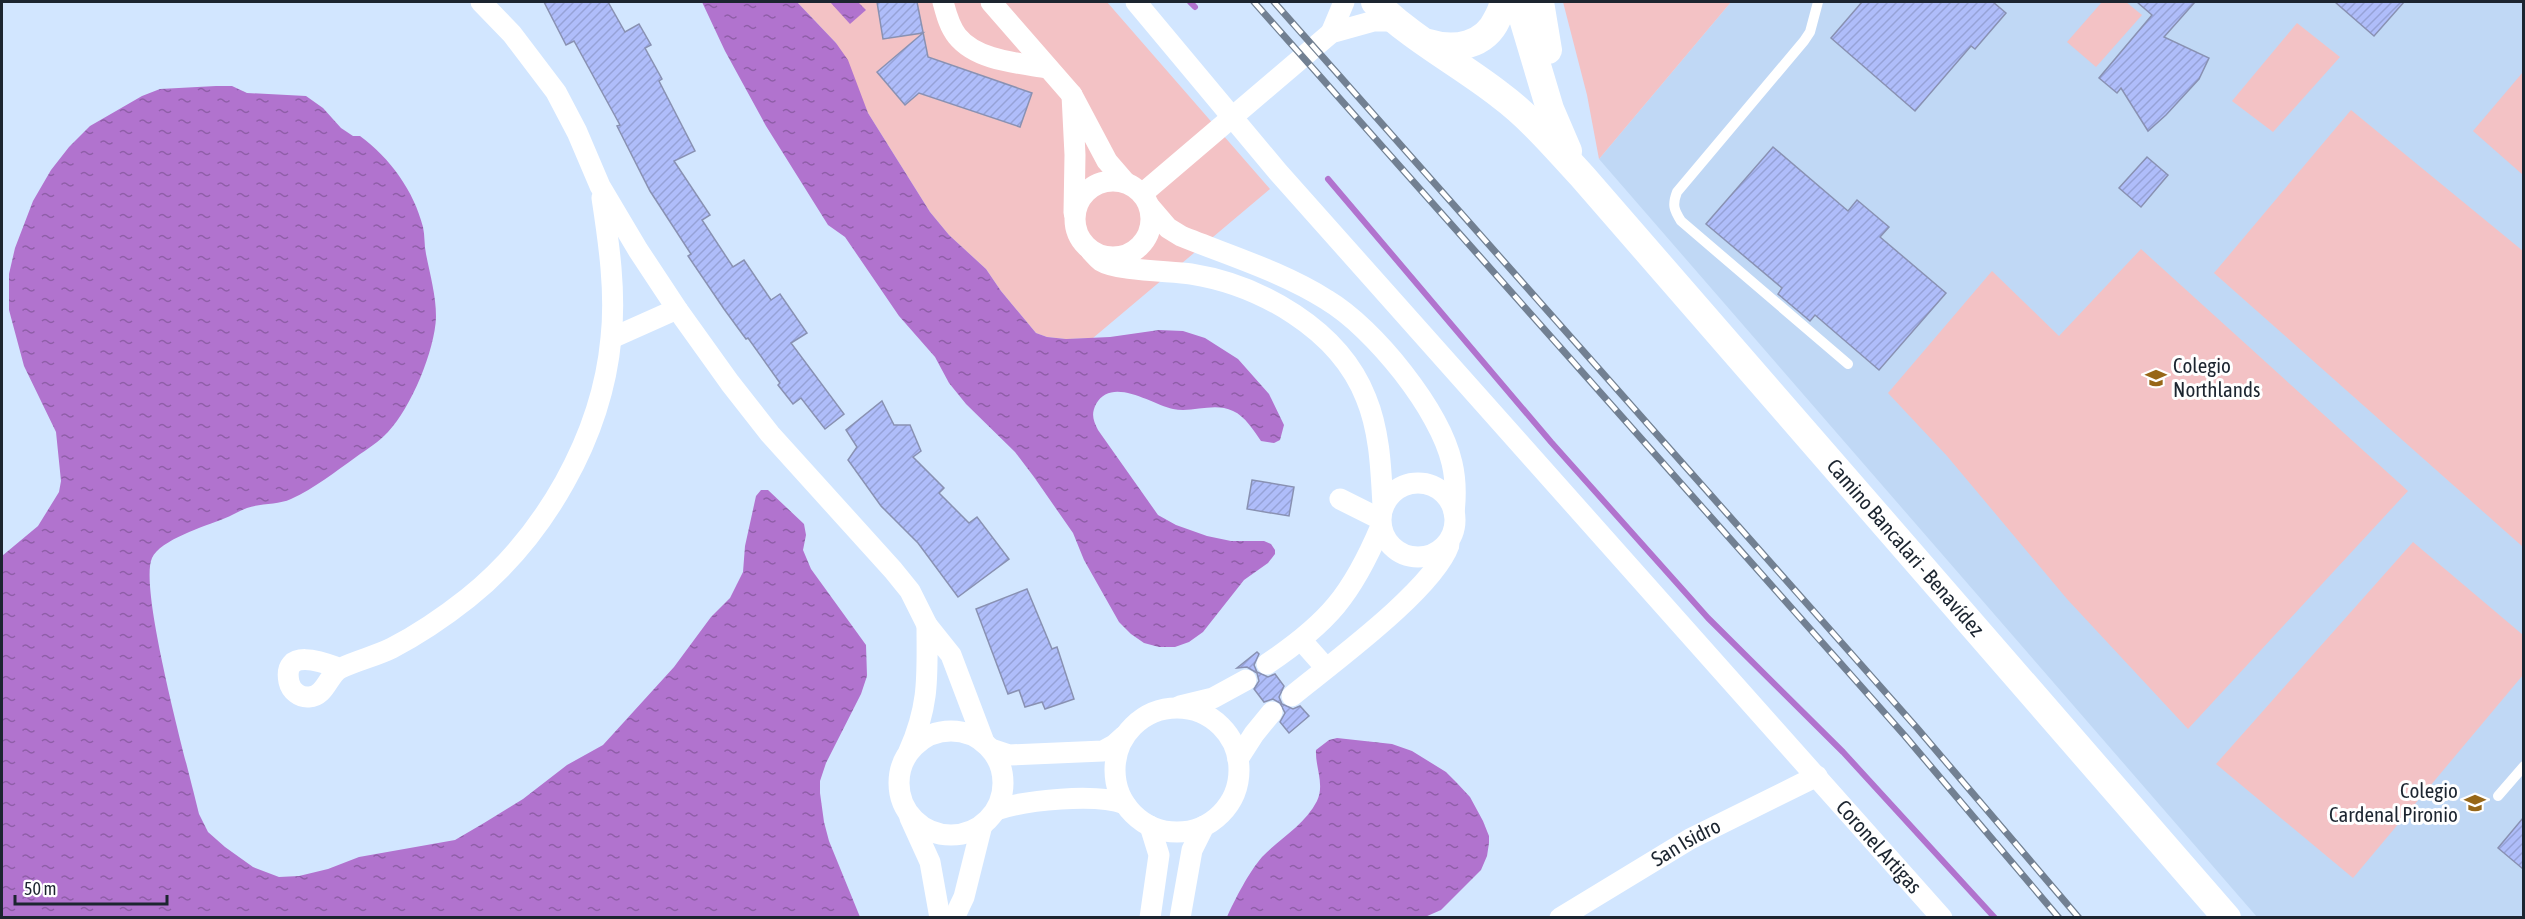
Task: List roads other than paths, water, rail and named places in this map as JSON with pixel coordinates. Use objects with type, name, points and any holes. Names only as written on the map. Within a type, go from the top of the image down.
[{"type":"main road","points":[[1424,41],[1443,47],[1462,46],[1481,38],[1495,24],[1503,2]]},
{"type":"main road","name":"Camino Bancalari - Benavídez","points":[[1518,2],[1558,132],[1582,176]]},
{"type":"main road","points":[[1540,2],[1548,46],[1546,91]]},
{"type":"main road","name":"Camino Bancalari - Benavídez","points":[[1384,11],[1502,96],[1582,176],[2227,918]]},
{"type":"street","points":[[943,2],[948,21],[958,37],[970,46],[988,56],[1048,68]]},
{"type":"street","points":[[991,2],[1072,95],[1107,161],[1168,228],[1181,236],[1296,283],[1328,300],[1376,341],[1421,398],[1444,438],[1452,462],[1456,488],[1454,523],[1447,550],[1439,564],[1414,592],[1292,696]]},
{"type":"street","name":"Coronel Artigas","points":[[1136,2],[1278,172],[1942,918]]},
{"type":"street","points":[[1331,33],[1344,2]]},
{"type":"street","points":[[482,3],[512,34],[556,92],[577,132],[600,186],[677,309],[770,434],[893,570],[909,591],[927,625],[951,655],[987,745],[1003,774],[1003,793],[989,818],[964,897],[954,918]]},
{"type":"street","points":[[1139,195],[1331,33],[1374,21],[1384,11]]},
{"type":"street","points":[[1072,95],[1075,156],[1074,219],[1077,234],[1091,251],[1101,261],[1114,265],[1193,274],[1234,284],[1281,306],[1307,323],[1334,348],[1366,396],[1378,447],[1381,517],[1386,539],[1395,549],[1414,557],[1434,553],[1445,545],[1454,523],[1449,500],[1440,490],[1421,483],[1408,484],[1395,490],[1381,517],[1359,575],[1344,597],[1327,618],[1302,640],[1267,664]]},
{"type":"street","points":[[1074,219],[1081,198],[1091,188],[1112,181],[1139,195],[1151,227],[1146,240],[1136,250],[1117,258],[1103,257],[1091,251]]},
{"type":"street","points":[[339,668],[392,647],[430,627],[470,596],[504,565],[533,531],[557,495],[585,436],[604,380],[612,338],[609,242],[600,186]]},
{"type":"street","points":[[612,338],[677,309]]},
{"type":"street","points":[[1340,499],[1381,517]]},
{"type":"street","points":[[927,625],[927,684],[924,711],[903,763],[899,783],[900,793],[930,862],[940,918]]},
{"type":"street","points":[[1302,640],[1326,668]]},
{"type":"street","points":[[908,754],[929,736],[948,731],[967,733],[1009,755],[1103,751],[1114,745],[1142,719],[1152,713],[1213,698],[1246,680]]},
{"type":"street","points":[[1125,735],[1114,770],[1119,794],[1132,813],[1150,826],[1171,832],[1194,830],[1204,826],[1222,812],[1235,793],[1239,770],[1238,759],[1231,739],[1216,722],[1197,711],[1176,707]]},
{"type":"street","points":[[1238,759],[1272,712]]},
{"type":"street","name":"San Isidro","points":[[1560,918],[1690,839],[1817,776]]},
{"type":"street","points":[[908,812],[921,825],[947,835],[965,833],[989,818],[1027,802],[1106,798],[1125,804]]},
{"type":"street","points":[[1150,826],[1159,855],[1158,876],[1150,918]]},
{"type":"street","points":[[1180,918],[1192,850],[1204,826]]},
{"type":"lane","points":[[1818,2],[1810,32],[1804,42],[1677,192],[1673,202],[1674,210],[1682,221],[1848,364]]},
{"type":"lane","points":[[2498,796],[2523,766]]},
{"type":"water","points":[[702,2],[797,2],[836,43],[848,60],[868,113],[930,212],[949,235],[986,269],[1036,333],[1066,339],[1110,337],[1159,330],[1183,331],[1205,338],[1238,359],[1269,394],[1284,425],[1280,440],[1274,443],[1261,441],[1241,416],[1226,408],[1173,409],[1132,394],[1112,392],[1103,396],[1096,404],[1093,414],[1098,430],[1158,515],[1176,525],[1207,536],[1231,541],[1264,541],[1271,544],[1275,550],[1275,554],[1268,563],[1244,580],[1203,632],[1189,642],[1175,647],[1159,647],[1144,643],[1119,622],[1084,560],[1073,533],[1034,477],[1015,452],[966,404],[949,383],[935,357],[899,316],[845,237],[828,225],[766,126],[725,51]]},
{"type":"water","points":[[830,2],[858,2],[866,10],[850,24]]},
{"type":"water","points":[[232,86],[247,93],[306,96],[323,108],[341,128],[353,136],[360,136],[381,154],[407,188],[419,214],[424,230],[425,251],[434,293],[436,317],[431,346],[413,394],[397,422],[381,439],[325,480],[300,495],[286,501],[247,508],[184,534],[164,545],[152,558],[150,576],[152,605],[166,682],[199,814],[208,832],[253,867],[279,877],[299,876],[328,869],[359,857],[455,840],[484,823],[523,799],[567,765],[603,745],[674,667],[711,617],[730,598],[743,572],[745,546],[756,496],[761,490],[768,490],[804,524],[806,535],[803,550],[811,569],[866,645],[867,676],[861,694],[826,763],[820,781],[824,822],[829,841],[860,917],[2,917],[2,556],[38,526],[59,492],[61,481],[56,432],[24,366],[9,310],[9,274],[15,248],[33,201],[51,170],[90,126],[142,96],[160,89]]},
{"type":"water","points":[[1337,738],[1392,744],[1412,751],[1446,772],[1470,797],[1489,836],[1487,856],[1481,870],[1441,910],[1425,917],[1227,917],[1257,863],[1312,810],[1320,788],[1316,750],[1329,740]]},
{"type":"waterway","points":[[1190,2],[1195,7]]},
{"type":"waterway","points":[[1328,179],[1551,442],[1708,618],[1843,752],[1995,918]]},
{"type":"railway","points":[[1254,2],[1905,736],[2059,918]]},
{"type":"railway","points":[[1274,2],[1917,728],[2079,918]]},
{"type":"place","name":"Colegio Northlands","points":[[2156,378]]},
{"type":"place","name":"Colegio Cardenal Pironio","points":[[2475,803]]}]
